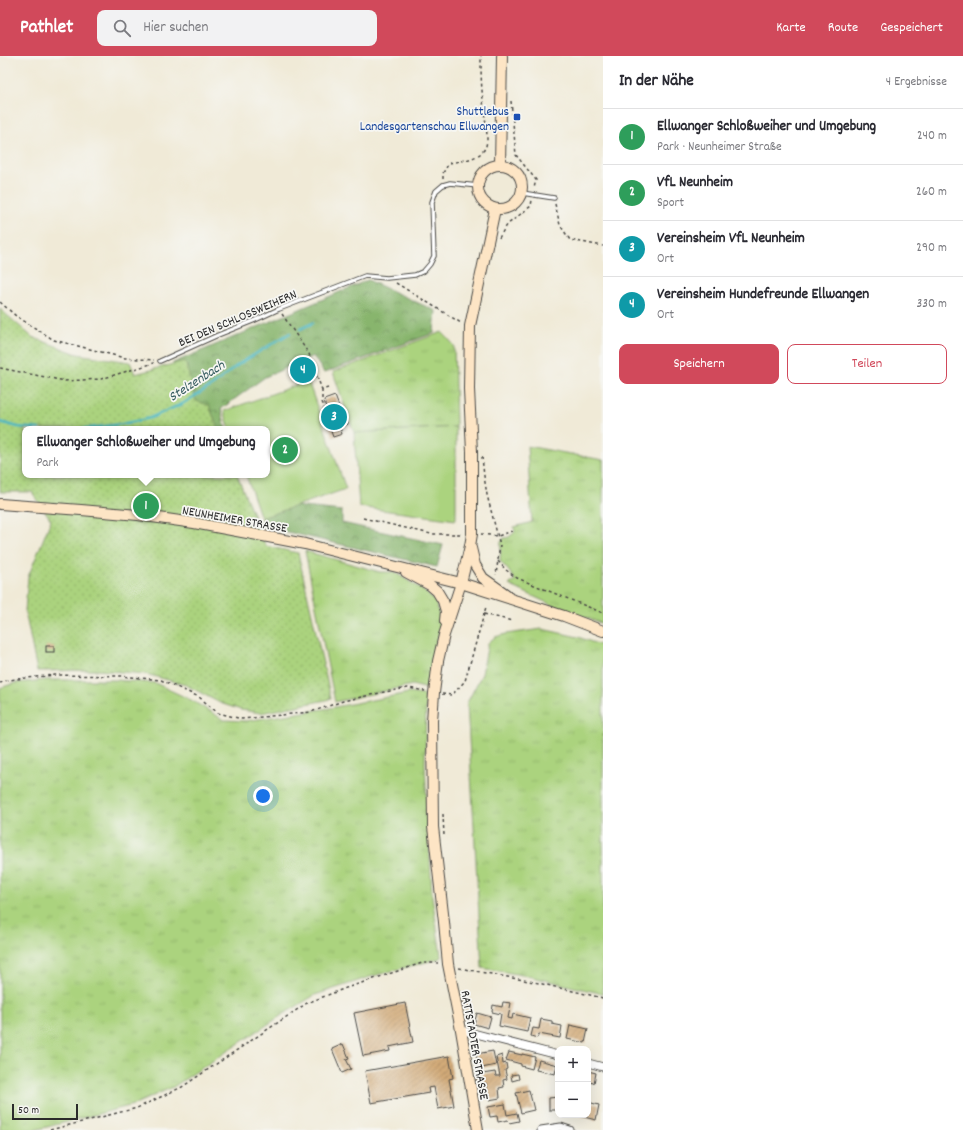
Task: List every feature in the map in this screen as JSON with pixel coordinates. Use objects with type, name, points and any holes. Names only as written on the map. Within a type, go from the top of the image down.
[{"type":"street","points":[[500,165],[502,56]]},
{"type":"street","points":[[500,165],[506,166],[516,172],[521,181],[522,187],[522,193],[516,203],[506,209],[495,209],[490,207],[482,201],[478,191],[479,181],[483,173],[491,167],[500,165]]},
{"type":"street","points":[[444,635],[461,583],[472,534],[472,452],[469,389],[470,326],[495,209]]},
{"type":"street","name":"NEUNHEIMER STRASSE","points":[[0,504],[116,513],[194,523],[305,544],[461,583],[564,616],[603,631]]},
{"type":"street","points":[[470,546],[475,565],[483,578],[514,600]]},
{"type":"street","points":[[397,566],[437,591],[443,601],[446,611],[444,635]]},
{"type":"street","name":"RATTSTADTER STRASSE","points":[[444,635],[438,662],[439,694],[432,722],[433,827],[448,964],[478,1130]]},
{"type":"street","points":[[461,1030],[555,1054]]},
{"type":"street","points":[[591,1064],[603,1066]]},
{"type":"street","points":[[541,1130],[561,1127],[570,1130]]},
{"type":"lane","points":[[443,185],[450,183],[478,186]]},
{"type":"lane","name":"BEI DEN SCHLOSSWEIHERN","points":[[160,361],[279,309],[365,276],[387,278],[415,275],[424,271],[434,256],[432,202],[436,191],[443,185]]},
{"type":"lane","points":[[522,193],[554,198]]},
{"type":"path","points":[[443,185],[443,172],[449,164],[479,155],[483,152],[486,146],[487,141],[481,56]]},
{"type":"path","points":[[511,98],[516,155],[536,180],[531,206],[515,218]]},
{"type":"path","points":[[554,198],[560,225],[570,240],[603,246]]},
{"type":"path","points":[[387,278],[462,324],[470,326]]},
{"type":"path","points":[[0,302],[16,316],[54,340],[125,358],[160,361]]},
{"type":"path","points":[[279,309],[309,354],[322,390],[322,402],[325,409]]},
{"type":"path","points":[[0,368],[65,382],[101,379],[160,361]]},
{"type":"path","points":[[302,375],[303,377],[316,372]]},
{"type":"path","points":[[322,390],[328,388]]},
{"type":"path","points":[[482,453],[487,495],[500,545],[495,576]]},
{"type":"path","points":[[362,518],[431,534],[487,534],[498,536],[512,531]]},
{"type":"path","points":[[498,561],[506,570],[517,578],[603,613]]},
{"type":"path","points":[[0,683],[8,680],[55,675],[121,676],[161,680],[199,696],[218,713],[242,719],[311,712],[343,701],[408,688],[452,695],[465,681],[486,607]]},
{"type":"path","points":[[484,614],[512,621]]},
{"type":"path","points":[[443,812],[444,835]]},
{"type":"path","points":[[50,1130],[137,1108],[182,1087],[307,1002],[422,963],[437,962],[448,964]]},
{"type":"path","points":[[459,968],[534,982],[603,998]]},
{"type":"green space","points":[[368,280],[436,311],[434,333],[324,373],[313,356],[265,377],[221,409],[225,426],[107,426],[174,409],[173,363]]},
{"type":"green space","points":[[0,309],[32,337],[77,354],[130,362],[135,374],[185,361],[196,401],[209,405],[217,426],[22,426],[22,478],[238,478],[266,546],[298,553],[331,699],[261,713],[241,710],[220,703],[186,685],[146,674],[97,670],[37,671],[25,611],[28,577],[51,520],[32,492],[0,492]]},
{"type":"green space","points":[[442,332],[454,345],[456,427],[354,433],[333,372]]},
{"type":"green space","points":[[308,381],[346,489],[261,518],[247,478],[270,478],[270,426],[229,426],[224,411]]},
{"type":"green space","points":[[456,427],[456,520],[359,507],[354,433]]},
{"type":"green space","points":[[527,446],[603,460],[603,624],[552,605],[509,585],[515,580],[500,561],[501,542],[504,538],[509,537],[515,532],[514,527],[532,522]]},
{"type":"green space","points":[[294,506],[342,511],[342,523],[443,545],[437,567],[262,526],[261,518]]},
{"type":"green space","points":[[305,551],[380,572],[394,572],[423,590],[436,602],[441,622],[428,689],[412,685],[335,702]]},
{"type":"green space","points":[[542,629],[578,637],[603,646],[603,994],[528,976],[482,968],[467,703],[482,674],[488,643],[495,637],[506,634]]},
{"type":"green space","points":[[45,680],[116,680],[155,683],[191,700],[224,720],[246,721],[330,708],[409,693],[424,695],[426,700],[425,766],[432,896],[441,958],[373,976],[315,995],[173,1087],[133,1105],[35,1130],[0,1130],[0,688],[15,683]]},
{"type":"building","points":[[309,362],[312,372],[297,377],[293,368]]},
{"type":"building","points":[[335,396],[343,417],[345,416],[348,424],[340,427],[342,434],[333,437],[323,409],[326,408],[324,400]]},
{"type":"building","points":[[46,646],[54,646],[54,652],[46,652]]},
{"type":"building","points":[[463,999],[471,1001],[468,1009],[461,1007]]},
{"type":"building","points":[[503,1002],[511,1003],[508,1018],[512,1019],[513,1014],[530,1018],[527,1032],[499,1026],[501,1014],[492,1012],[493,1005],[502,1007]]},
{"type":"building","points":[[405,1003],[413,1042],[389,1047],[390,1051],[363,1056],[354,1013]]},
{"type":"building","points":[[477,1013],[491,1017],[488,1028],[474,1024]]},
{"type":"building","points":[[541,1019],[552,1021],[552,1024],[562,1026],[560,1038],[539,1034],[537,1038],[531,1036],[533,1028],[539,1029]]},
{"type":"building","points":[[570,1025],[588,1029],[585,1043],[567,1039]]},
{"type":"building","points":[[343,1044],[349,1058],[346,1059],[351,1069],[342,1073],[332,1049]]},
{"type":"building","points":[[493,1051],[496,1065],[482,1068],[480,1059],[477,1059],[476,1054]]},
{"type":"building","points":[[509,1052],[535,1057],[532,1069],[506,1060]]},
{"type":"building","points":[[502,1055],[503,1064],[506,1063],[507,1069],[505,1070],[507,1079],[503,1080],[504,1087],[499,1088],[500,1098],[489,1100],[486,1083],[477,1084],[476,1075],[495,1072],[496,1076],[500,1076],[496,1057]]},
{"type":"building","points":[[449,1056],[453,1078],[449,1079],[454,1106],[438,1109],[434,1087],[428,1088],[429,1093],[371,1103],[365,1071]]},
{"type":"building","points":[[539,1060],[555,1064],[555,1074],[536,1070]]},
{"type":"building","points":[[591,1072],[596,1073],[594,1083],[591,1082]]},
{"type":"building","points":[[518,1074],[519,1079],[512,1081],[511,1075]]},
{"type":"building","points":[[529,1090],[534,1110],[521,1113],[516,1093]]},
{"type":"building","points":[[555,1097],[555,1110],[549,1110],[549,1098]]},
{"type":"building","points":[[591,1103],[599,1105],[596,1120],[588,1118],[591,1118]]},
{"type":"building","points":[[505,1104],[507,1115],[517,1113],[519,1121],[509,1123],[508,1120],[498,1122],[497,1116],[490,1117],[488,1107]]},
{"type":"waterway","name":"Stelzenbach","points":[[300,329],[313,323]]},
{"type":"waterway","name":"Stelzenbach","points":[[106,426],[150,418],[182,404],[213,385],[239,364],[290,333]]},
{"type":"waterway","name":"Stelzenbach","points":[[0,422],[22,427]]},
{"type":"place","name":"Shuttlebus Landesgartenschau Ellwangen","points":[[517,117]]},
{"type":"place","name":"Vereinsheim Hundefreunde Ellwangen","points":[[303,370]]},
{"type":"place","name":"Vereinsheim VfL Neunheim","points":[[334,417]]},
{"type":"place","name":"VfL Neunheim","points":[[285,450]]},
{"type":"place","name":"Ellwanger Schloßweiher und Umgebung","points":[[146,506]]}]
